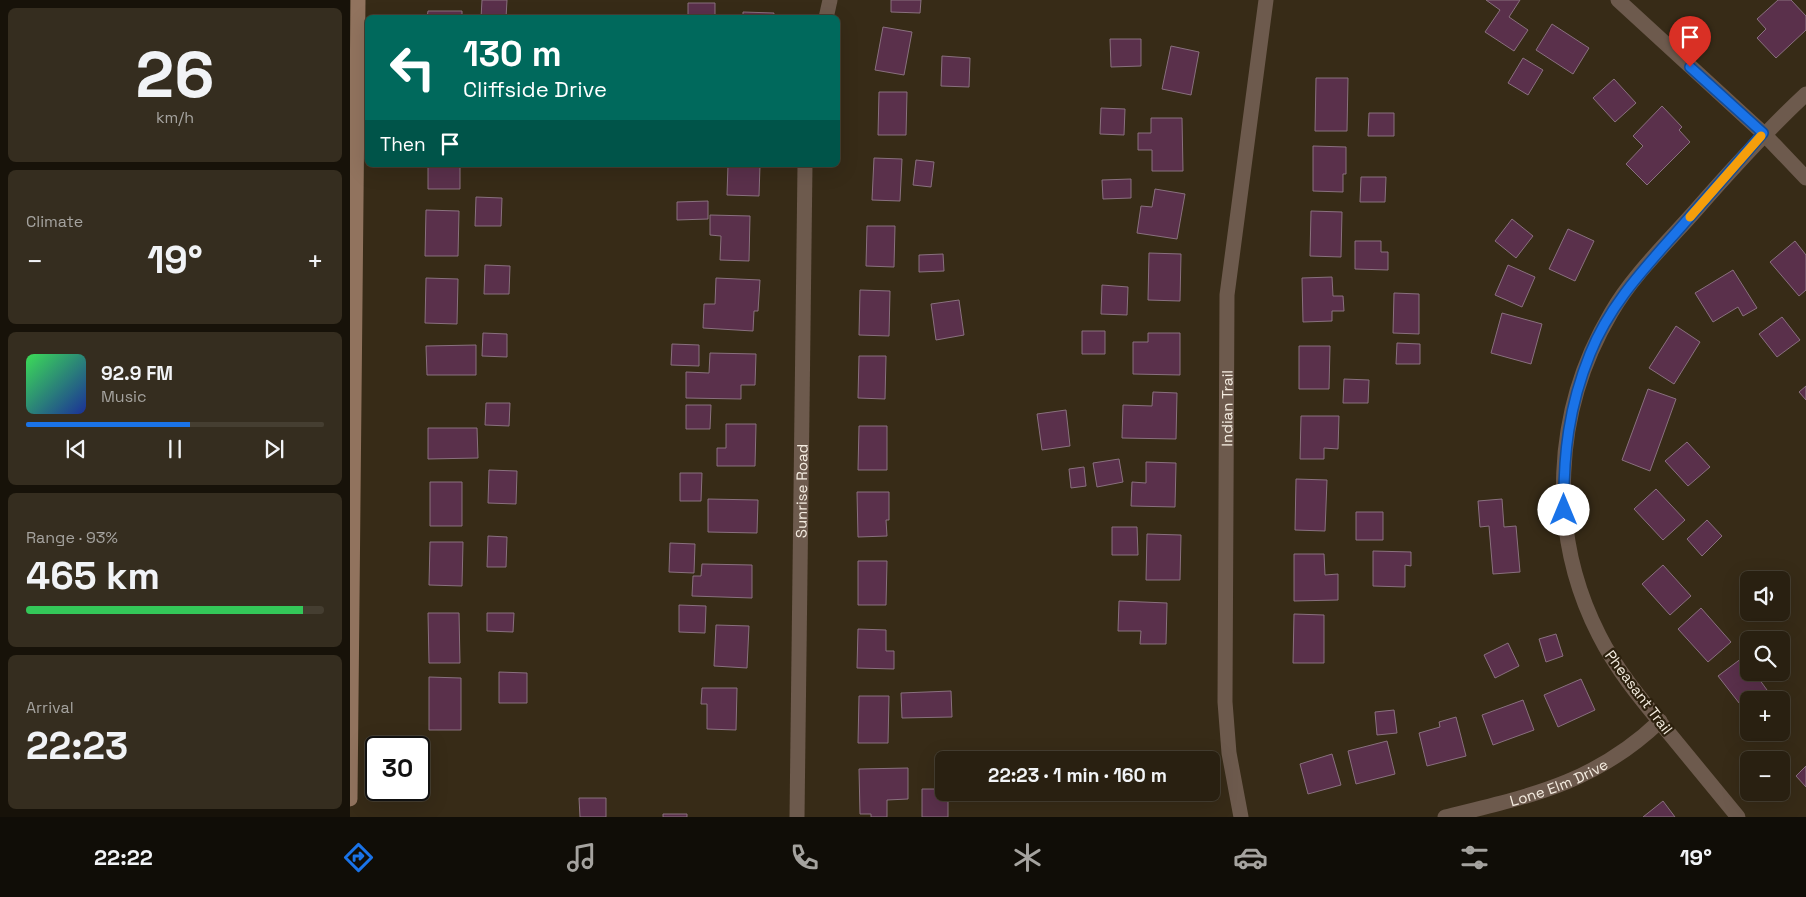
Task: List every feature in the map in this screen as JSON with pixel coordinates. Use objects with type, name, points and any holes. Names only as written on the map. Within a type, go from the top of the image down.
[{"type":"street","points":[[350,799],[353,282],[358,0]]},
{"type":"street","points":[[827,15],[830,0]]},
{"type":"street","name":"Indian Trail","points":[[1242,817],[1228,753],[1225,702],[1227,295],[1266,0]]},
{"type":"street","points":[[1618,0],[1763,133],[1806,178]]},
{"type":"street","name":"Pheasant Trail","points":[[1738,817],[1629,684],[1608,651],[1580,593],[1569,548],[1564,510],[1563,465],[1568,426],[1577,388],[1590,352],[1612,312],[1634,280],[1763,133],[1806,94]]},
{"type":"street","name":"Sunrise Road","points":[[797,817],[805,167]]},
{"type":"street","name":"Lone Elm Drive","points":[[1444,817],[1564,785],[1615,758],[1660,721]]},
{"type":"building","points":[[482,0],[507,0],[506,15],[481,15]]},
{"type":"building","points":[[891,0],[921,0],[920,13],[891,12]]},
{"type":"building","points":[[1486,0],[1520,0],[1509,17],[1528,30],[1514,51],[1485,32],[1500,10]]},
{"type":"building","points":[[1778,0],[1791,0],[1806,16],[1806,30],[1776,58],[1757,38],[1766,29],[1757,19]]},
{"type":"building","points":[[688,3],[715,3],[715,15],[688,15]]},
{"type":"building","points":[[428,11],[462,11],[462,15],[427,15]]},
{"type":"building","points":[[743,12],[774,13],[774,15],[743,15]]},
{"type":"building","points":[[1552,24],[1589,48],[1573,74],[1536,50]]},
{"type":"building","points":[[883,27],[912,32],[904,75],[875,70]]},
{"type":"building","points":[[1110,39],[1141,39],[1141,66],[1111,67]]},
{"type":"building","points":[[1171,46],[1199,52],[1191,95],[1162,89]]},
{"type":"building","points":[[942,56],[970,58],[969,87],[941,86]]},
{"type":"building","points":[[1523,58],[1543,70],[1528,95],[1508,83]]},
{"type":"building","points":[[1316,78],[1348,78],[1347,131],[1315,131]]},
{"type":"building","points":[[1614,79],[1636,103],[1615,122],[1593,98]]},
{"type":"building","points":[[879,92],[907,92],[906,135],[878,135]]},
{"type":"building","points":[[1662,106],[1682,127],[1679,130],[1690,142],[1647,185],[1626,164],[1643,146],[1633,136]]},
{"type":"building","points":[[1101,108],[1125,109],[1124,135],[1100,134]]},
{"type":"building","points":[[1369,113],[1394,113],[1394,136],[1368,136]]},
{"type":"building","points":[[1151,118],[1182,118],[1183,171],[1152,171],[1152,150],[1138,150],[1138,133],[1151,133]]},
{"type":"building","points":[[1313,146],[1346,147],[1346,174],[1343,174],[1343,192],[1313,191]]},
{"type":"building","points":[[874,158],[902,159],[900,201],[872,200]]},
{"type":"building","points":[[916,160],[934,162],[931,187],[913,185]]},
{"type":"building","points":[[428,167],[460,167],[460,189],[428,189]]},
{"type":"building","points":[[728,167],[760,167],[759,196],[727,195]]},
{"type":"building","points":[[1361,177],[1386,177],[1385,202],[1360,202]]},
{"type":"building","points":[[1131,179],[1131,198],[1103,199],[1102,180]]},
{"type":"building","points":[[1155,189],[1185,194],[1177,239],[1137,233],[1141,206],[1152,207]]},
{"type":"building","points":[[476,197],[502,198],[501,226],[475,226]]},
{"type":"building","points":[[708,201],[708,219],[677,220],[677,202]]},
{"type":"building","points":[[426,210],[459,211],[458,256],[425,256]]},
{"type":"building","points":[[1311,211],[1342,212],[1341,257],[1310,256]]},
{"type":"building","points":[[710,215],[750,216],[749,261],[720,260],[721,236],[710,235]]},
{"type":"building","points":[[1512,219],[1533,236],[1516,258],[1495,241]]},
{"type":"building","points":[[867,226],[895,226],[894,267],[866,266]]},
{"type":"building","points":[[1568,229],[1594,241],[1575,281],[1549,269]]},
{"type":"building","points":[[1355,241],[1381,241],[1381,252],[1388,252],[1388,270],[1355,269]]},
{"type":"building","points":[[1795,241],[1806,255],[1806,290],[1799,296],[1770,262]]},
{"type":"building","points":[[1149,253],[1181,254],[1180,301],[1148,300]]},
{"type":"building","points":[[943,254],[944,271],[919,272],[919,255]]},
{"type":"building","points":[[485,265],[510,266],[509,294],[484,294]]},
{"type":"building","points":[[1508,265],[1535,277],[1522,307],[1495,295]]},
{"type":"building","points":[[1733,270],[1757,308],[1743,316],[1738,307],[1713,322],[1695,293]]},
{"type":"building","points":[[1332,277],[1333,296],[1343,296],[1344,311],[1332,311],[1332,321],[1303,322],[1302,278]]},
{"type":"building","points":[[426,278],[458,279],[457,324],[425,323]]},
{"type":"building","points":[[716,278],[760,280],[758,311],[754,311],[753,331],[703,328],[704,304],[715,304]]},
{"type":"building","points":[[1102,285],[1128,287],[1127,315],[1101,314]]},
{"type":"building","points":[[860,290],[890,291],[889,336],[859,335]]},
{"type":"building","points":[[1394,293],[1419,294],[1419,334],[1393,333]]},
{"type":"building","points":[[959,300],[964,335],[936,340],[931,304]]},
{"type":"building","points":[[1502,313],[1542,324],[1531,364],[1491,353]]},
{"type":"building","points":[[1782,317],[1800,340],[1777,357],[1759,334]]},
{"type":"building","points":[[1676,326],[1700,342],[1674,384],[1649,368]]},
{"type":"building","points":[[1082,331],[1105,331],[1105,354],[1082,354]]},
{"type":"building","points":[[483,333],[507,334],[507,357],[482,356]]},
{"type":"building","points":[[1148,333],[1180,333],[1180,375],[1133,374],[1133,342],[1148,342]]},
{"type":"building","points":[[1397,343],[1420,344],[1420,364],[1396,364]]},
{"type":"building","points":[[672,344],[699,345],[699,366],[671,365]]},
{"type":"building","points":[[476,345],[476,375],[427,375],[426,346]]},
{"type":"building","points":[[1299,346],[1330,346],[1329,389],[1299,389]]},
{"type":"building","points":[[710,353],[756,354],[755,385],[741,385],[741,399],[686,398],[686,372],[709,373]]},
{"type":"building","points":[[859,356],[886,356],[885,399],[858,398]]},
{"type":"building","points":[[1344,379],[1369,380],[1368,403],[1343,403]]},
{"type":"building","points":[[1806,386],[1806,400],[1799,392]]},
{"type":"building","points":[[1648,389],[1676,399],[1650,471],[1622,460]]},
{"type":"building","points":[[1153,392],[1177,393],[1176,439],[1122,438],[1123,405],[1152,406]]},
{"type":"building","points":[[486,403],[510,403],[509,426],[485,425]]},
{"type":"building","points":[[686,405],[711,405],[710,429],[686,429]]},
{"type":"building","points":[[1066,410],[1070,446],[1042,450],[1037,414]]},
{"type":"building","points":[[1301,416],[1339,416],[1338,449],[1324,448],[1324,459],[1300,459]]},
{"type":"building","points":[[726,424],[756,424],[755,466],[717,466],[717,448],[726,448]]},
{"type":"building","points":[[859,426],[887,426],[887,470],[858,470]]},
{"type":"building","points":[[428,428],[477,428],[478,458],[428,459]]},
{"type":"building","points":[[1687,442],[1710,467],[1688,486],[1665,461]]},
{"type":"building","points":[[1119,459],[1123,482],[1097,487],[1093,463]]},
{"type":"building","points":[[1146,462],[1176,463],[1175,507],[1131,506],[1132,482],[1146,483]]},
{"type":"building","points":[[1084,467],[1086,486],[1071,488],[1069,469]]},
{"type":"building","points":[[489,470],[517,471],[516,504],[488,503]]},
{"type":"building","points":[[680,473],[702,473],[701,501],[680,501]]},
{"type":"building","points":[[1296,479],[1327,480],[1325,531],[1295,530]]},
{"type":"building","points":[[430,482],[462,482],[462,526],[430,526]]},
{"type":"building","points":[[1656,489],[1685,520],[1663,540],[1634,509]]},
{"type":"building","points":[[857,492],[889,492],[889,520],[886,520],[887,536],[858,537]]},
{"type":"building","points":[[708,499],[758,500],[757,533],[708,532]]},
{"type":"building","points":[[1502,499],[1504,527],[1516,526],[1520,572],[1493,574],[1489,526],[1480,527],[1478,501]]},
{"type":"building","points":[[1356,512],[1383,512],[1383,540],[1356,540]]},
{"type":"building","points":[[1707,520],[1722,536],[1702,556],[1687,539]]},
{"type":"building","points":[[1112,527],[1137,527],[1138,555],[1112,555]]},
{"type":"building","points":[[1147,534],[1181,535],[1180,580],[1146,580]]},
{"type":"building","points":[[488,536],[507,537],[506,567],[487,567]]},
{"type":"building","points":[[430,542],[463,542],[462,586],[429,585]]},
{"type":"building","points":[[670,543],[695,544],[694,573],[669,572]]},
{"type":"building","points":[[1373,551],[1411,552],[1411,566],[1405,565],[1405,587],[1373,586]]},
{"type":"building","points":[[1294,554],[1324,554],[1325,575],[1338,574],[1338,600],[1294,601]]},
{"type":"building","points":[[858,561],[887,561],[886,605],[858,605]]},
{"type":"building","points":[[702,564],[752,565],[752,598],[692,596],[693,576],[701,576]]},
{"type":"building","points":[[1663,565],[1691,596],[1670,615],[1642,584]]},
{"type":"building","points":[[1119,601],[1167,603],[1166,644],[1140,644],[1141,631],[1118,631]]},
{"type":"building","points":[[679,605],[706,606],[705,633],[679,632]]},
{"type":"building","points":[[1701,608],[1731,642],[1708,662],[1678,629]]},
{"type":"building","points":[[428,613],[459,613],[460,663],[429,663]]},
{"type":"building","points":[[487,613],[514,613],[513,632],[487,631]]},
{"type":"building","points":[[1294,614],[1324,615],[1324,663],[1293,663]]},
{"type":"building","points":[[716,625],[749,626],[747,668],[714,666]]},
{"type":"building","points":[[858,629],[886,630],[886,651],[894,651],[894,669],[857,668]]},
{"type":"building","points":[[1556,634],[1563,656],[1546,662],[1539,639]]},
{"type":"building","points":[[1508,643],[1519,666],[1495,678],[1484,655]]},
{"type":"building","points":[[1740,660],[1740,681],[1760,681],[1767,690],[1740,691],[1740,704],[1718,676]]},
{"type":"building","points":[[499,672],[527,673],[527,703],[499,703]]},
{"type":"building","points":[[429,677],[461,678],[461,730],[429,730]]},
{"type":"building","points":[[1581,679],[1595,710],[1558,727],[1544,695]]},
{"type":"building","points":[[702,688],[737,688],[736,730],[707,729],[707,704],[701,704]]},
{"type":"building","points":[[951,691],[952,717],[902,718],[901,693]]},
{"type":"building","points":[[859,696],[889,696],[888,743],[858,743]]},
{"type":"building","points":[[1523,700],[1534,730],[1493,745],[1482,715]]},
{"type":"building","points":[[1394,710],[1397,733],[1377,735],[1375,712]]},
{"type":"building","points":[[1456,717],[1466,756],[1427,766],[1419,733],[1440,727],[1439,722]]},
{"type":"building","points":[[1387,741],[1395,774],[1356,784],[1348,751]]},
{"type":"building","points":[[1332,754],[1341,785],[1308,794],[1300,764]]},
{"type":"building","points":[[1806,766],[1806,787],[1796,776]]},
{"type":"building","points":[[908,768],[908,799],[887,800],[887,817],[871,817],[871,814],[860,814],[859,769]]},
{"type":"building","points":[[922,789],[935,789],[935,801],[948,801],[948,817],[922,817]]},
{"type":"building","points":[[579,798],[606,798],[606,817],[580,817]]},
{"type":"building","points":[[1663,801],[1675,817],[1643,817]]},
{"type":"building","points":[[663,814],[687,814],[687,817],[663,817]]},
{"type":"slow traffic","points":[[1690,217],[1761,136]]},
{"type":"route","points":[[1564,510],[1563,465],[1568,426],[1577,388],[1590,352],[1612,312],[1634,280],[1763,133],[1690,67]]}]
